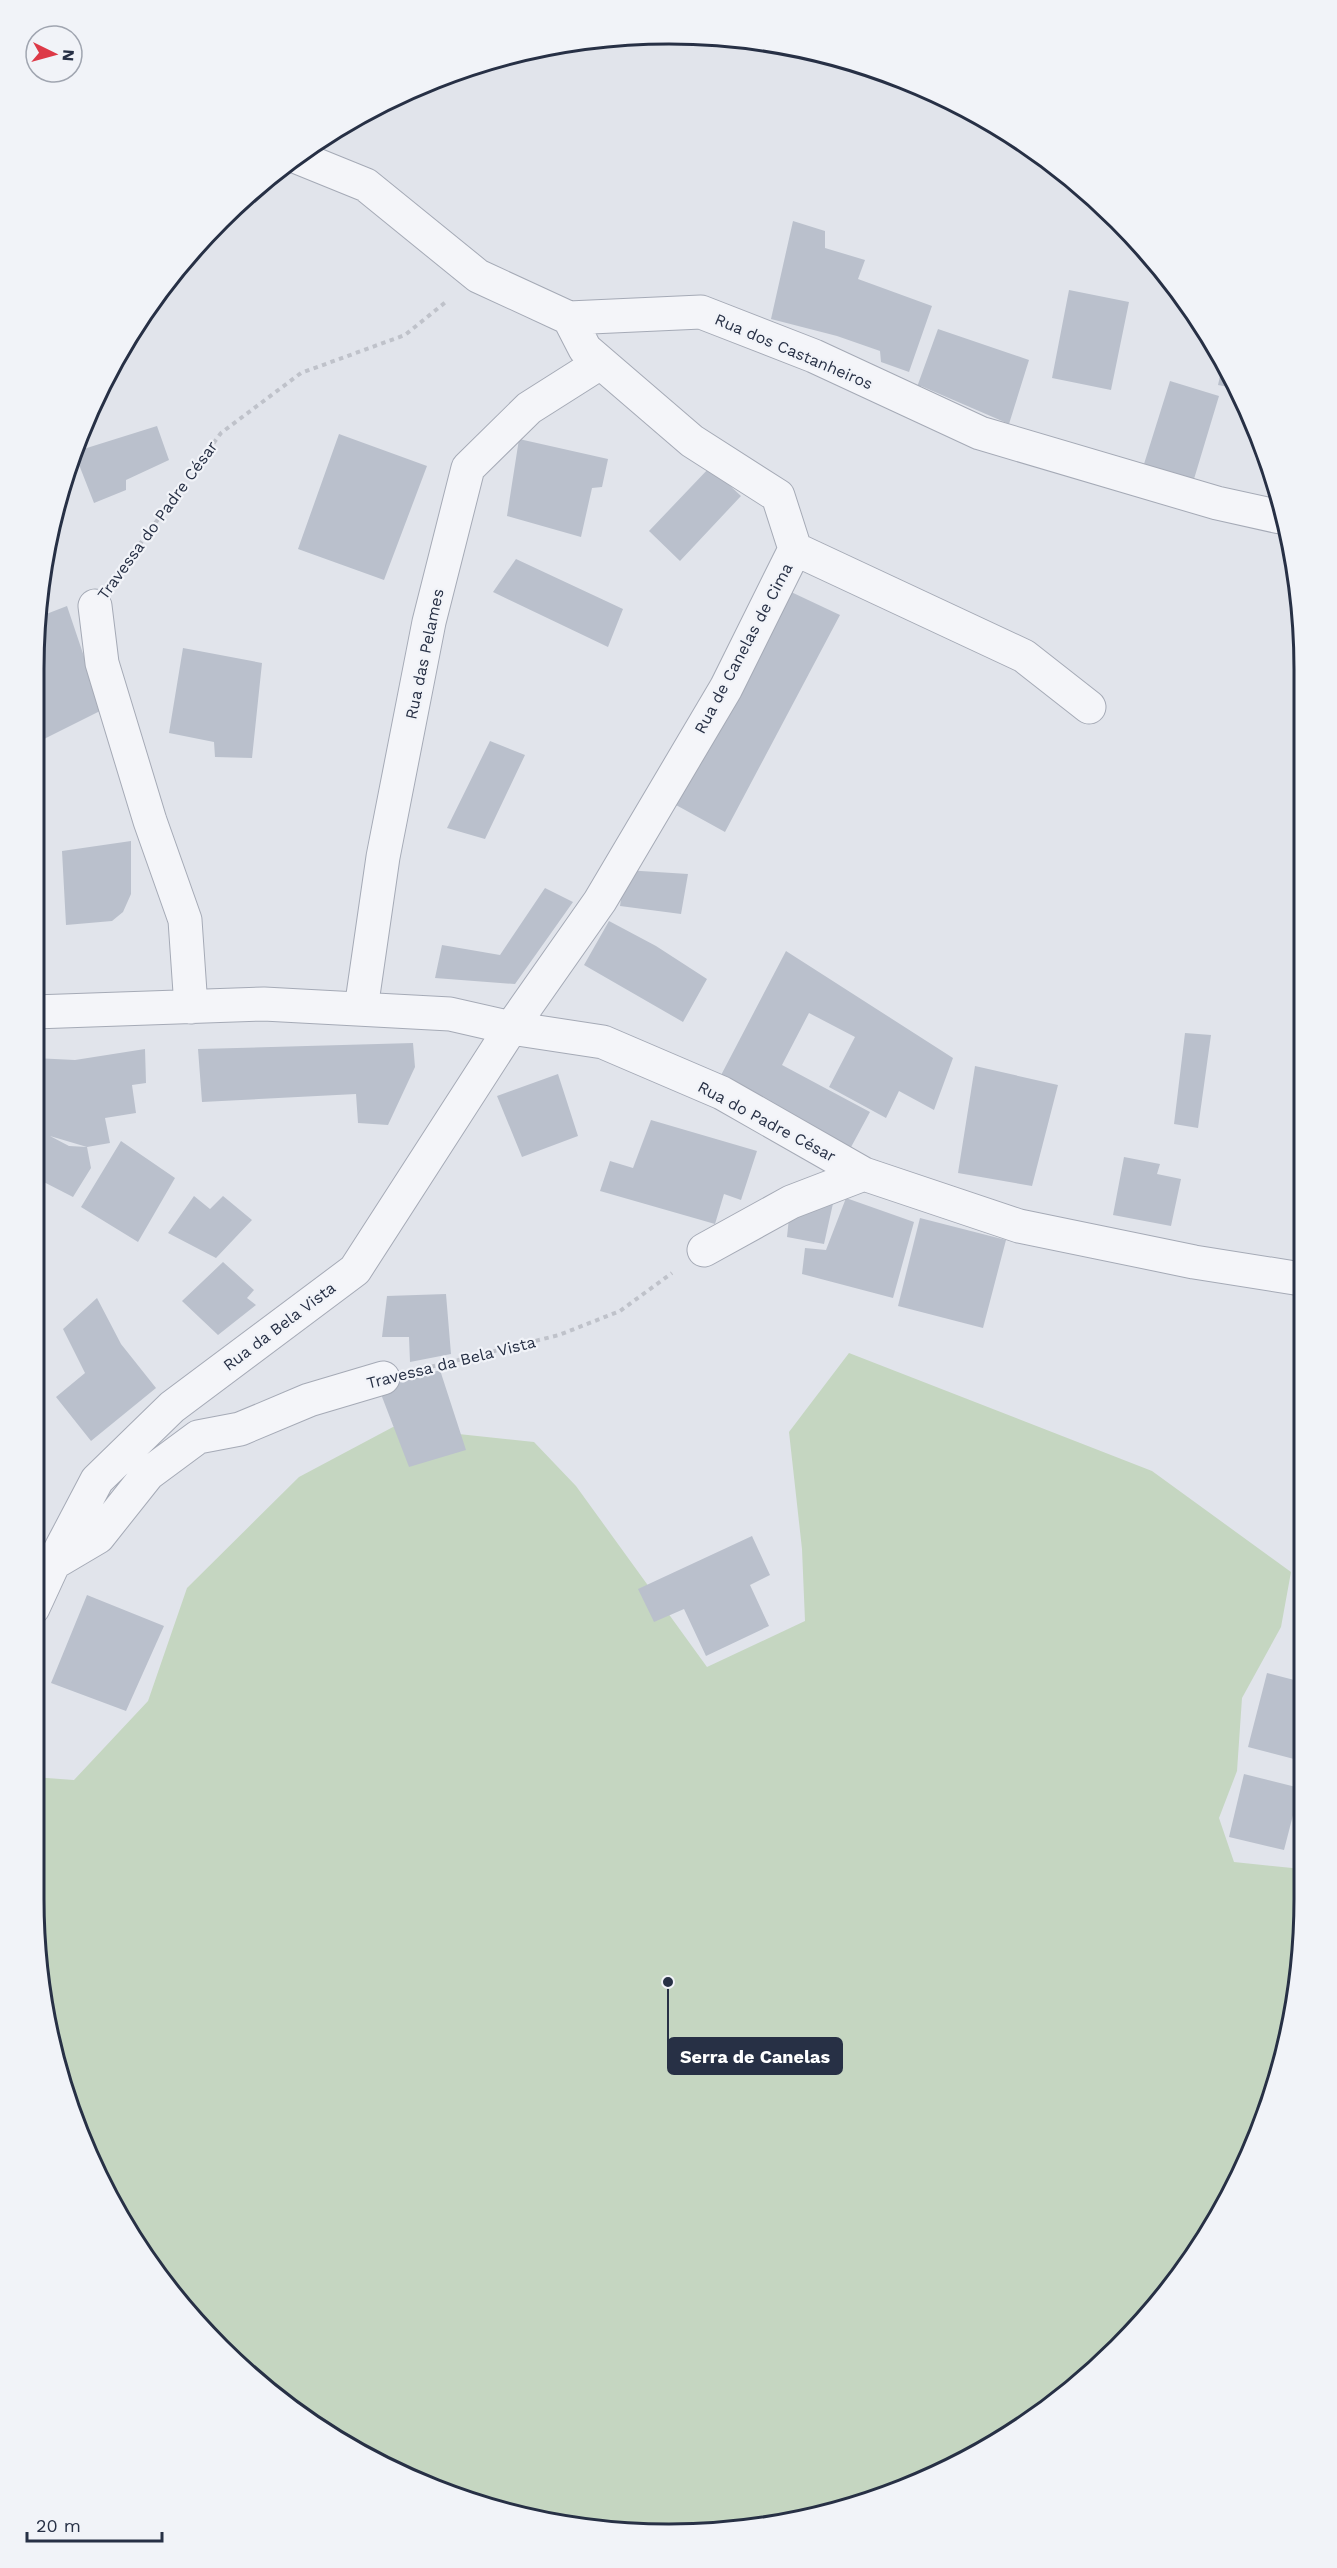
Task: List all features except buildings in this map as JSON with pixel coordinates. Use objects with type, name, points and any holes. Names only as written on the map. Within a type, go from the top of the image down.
[{"type":"street","name":"Rua dos Castanheiros","points":[[305,160],[366,185],[478,276],[569,318],[701,312],[814,356],[980,433],[1161,487],[1274,515]]},
{"type":"street","name":"Rua de Canelas de Cima","points":[[511,1028],[600,901],[726,688],[795,549],[778,496],[692,441],[600,363],[585,349],[569,318]]},
{"type":"street","name":"Rua das Pelames","points":[[361,1009],[383,857],[429,622],[468,468],[529,408],[600,363]]},
{"type":"street","points":[[795,549],[1024,656],[1089,707]]},
{"type":"street","name":"Travessa do Padre César","points":[[95,606],[102,663],[150,821],[185,920],[191,1006]]},
{"type":"street","name":"Rua do Padre César","points":[[44,1012],[264,1004],[361,1009],[450,1014],[511,1028],[603,1042],[722,1093],[864,1174],[1019,1226],[1194,1262],[1294,1278]]},
{"type":"street","name":"Rua da Bela Vista","points":[[44,1584],[96,1480],[180,1401],[356,1270],[511,1028]]},
{"type":"street","points":[[704,1250],[791,1202],[864,1174]]},
{"type":"street","name":"Travessa da Bela Vista","points":[[54,1563],[98,1537],[148,1474],[198,1437],[240,1429],[309,1400],[383,1378]]},
{"type":"path","name":"Travessa do Padre César","points":[[95,606],[221,433],[301,373],[405,335],[478,276]]},
{"type":"path","name":"Travessa da Bela Vista","points":[[383,1378],[559,1335],[600,1319],[620,1311],[704,1250]]},
{"type":"green space","points":[[849,1353],[1152,1471],[1291,1572],[1281,1627],[1242,1698],[1237,1771],[1219,1818],[1234,1862],[1294,1868],[1292,1940],[1288,1981],[1272,2061],[1246,2139],[1229,2176],[1210,2212],[1164,2280],[1138,2312],[1081,2369],[1016,2419],[981,2441],[908,2477],[869,2491],[830,2503],[750,2519],[709,2523],[628,2523],[587,2519],[507,2503],[429,2477],[356,2441],[321,2419],[256,2369],[227,2341],[199,2312],[149,2247],[127,2212],[91,2139],[65,2061],[56,2021],[45,1940],[44,1778],[74,1780],[148,1701],[187,1588],[299,1477],[393,1427],[534,1442],[576,1486],[707,1667],[805,1621],[802,1549],[789,1432]]},
{"type":"place","name":"Serra de Canelas","points":[[668,1982]]}]
